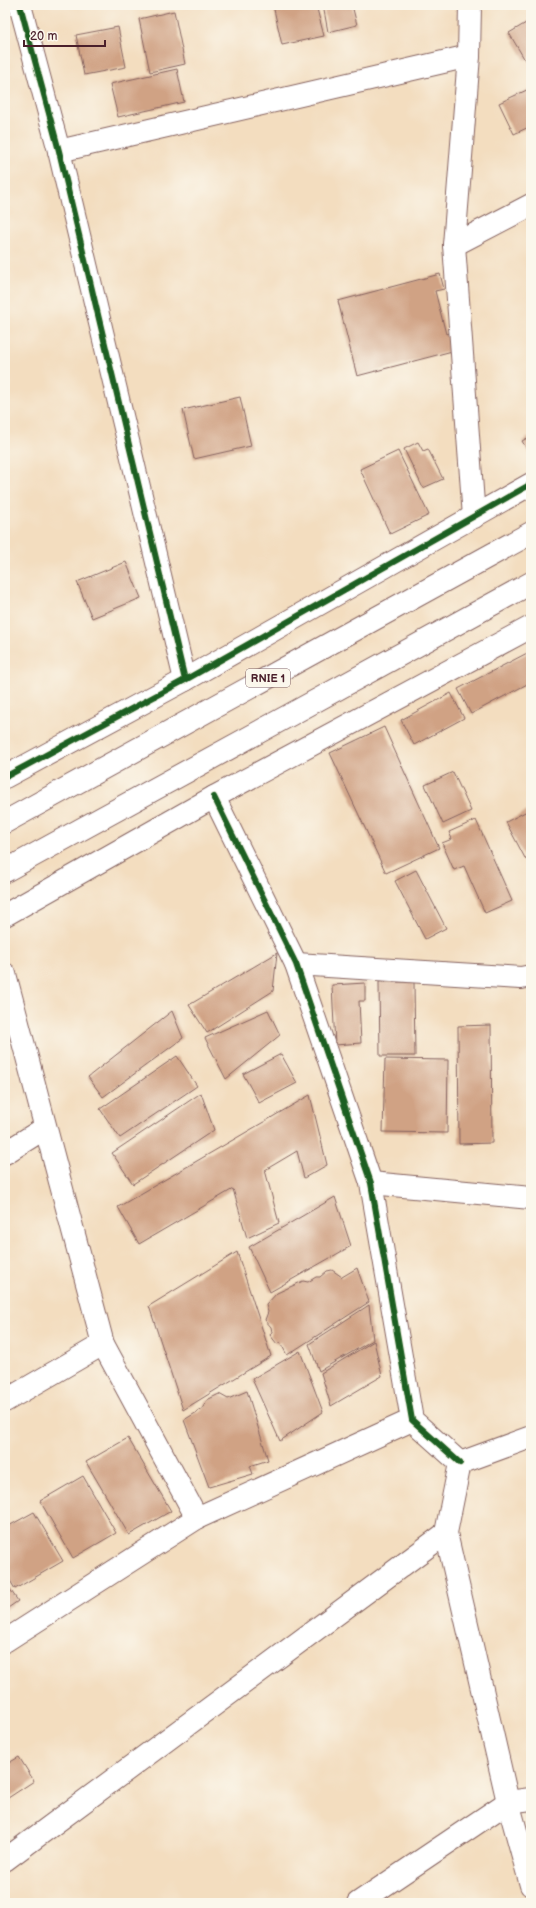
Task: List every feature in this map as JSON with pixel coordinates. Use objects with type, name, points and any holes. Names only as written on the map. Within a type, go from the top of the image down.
[{"type":"main road","points":[[20,5],[59,151],[185,680]]},
{"type":"main road","points":[[470,5],[469,56],[454,245],[474,517]]},
{"type":"main road","points":[[59,151],[469,56]]},
{"type":"main road","points":[[454,245],[531,205]]},
{"type":"main road","points":[[5,777],[185,680],[531,484]]},
{"type":"main road","name":"RNIE 1","points":[[5,822],[531,533]]},
{"type":"main road","points":[[5,871],[531,583]]},
{"type":"main road","points":[[5,915],[214,797],[531,627]]},
{"type":"main road","points":[[214,797],[296,964],[371,1183],[412,1420],[460,1463]]},
{"type":"main road","points":[[296,964],[522,978],[531,976]]},
{"type":"main road","points":[[5,974],[103,1344],[197,1518]]},
{"type":"main road","points":[[5,1153],[46,1128]]},
{"type":"main road","points":[[371,1183],[531,1198]]},
{"type":"main road","points":[[5,1401],[103,1344]]},
{"type":"main road","points":[[5,1641],[197,1518],[412,1420]]},
{"type":"main road","points":[[460,1463],[531,1437]]},
{"type":"main road","points":[[460,1463],[446,1533],[508,1802],[531,1885]]},
{"type":"main road","points":[[5,1860],[446,1533]]},
{"type":"main road","points":[[358,1903],[508,1802],[531,1799]]},
{"type":"building","points":[[273,5],[316,5],[324,36],[282,45]]},
{"type":"building","points":[[323,5],[352,5],[357,25],[328,32]]},
{"type":"building","points":[[174,11],[185,64],[150,72],[139,19]]},
{"type":"building","points":[[531,20],[531,57],[525,60],[509,33]]},
{"type":"building","points":[[118,27],[126,67],[84,75],[76,35]]},
{"type":"building","points":[[177,69],[184,102],[118,117],[110,84]]},
{"type":"building","points":[[531,88],[531,126],[514,134],[499,103]]},
{"type":"building","points":[[440,274],[444,289],[435,291],[446,334],[451,333],[456,350],[357,376],[338,301]]},
{"type":"building","points":[[240,397],[251,446],[194,459],[183,410]]},
{"type":"building","points":[[531,436],[531,456],[522,441]]},
{"type":"building","points":[[418,442],[423,451],[428,449],[443,479],[423,488],[404,449]]},
{"type":"building","points":[[398,451],[429,515],[390,534],[360,469]]},
{"type":"building","points":[[126,562],[141,598],[92,618],[77,582]]},
{"type":"building","points":[[531,651],[531,682],[471,714],[458,689]]},
{"type":"building","points":[[451,693],[464,718],[414,745],[401,720]]},
{"type":"building","points":[[384,727],[439,848],[386,873],[330,753]]},
{"type":"building","points":[[453,772],[471,811],[443,824],[425,785]]},
{"type":"building","points":[[531,809],[531,857],[526,860],[506,822]]},
{"type":"building","points":[[476,820],[512,901],[485,913],[464,866],[454,870],[442,843],[452,839],[449,832]]},
{"type":"building","points":[[416,870],[446,928],[425,939],[395,881]]},
{"type":"building","points":[[277,953],[273,991],[207,1033],[189,1005]]},
{"type":"building","points":[[379,982],[414,982],[415,1056],[380,1056]]},
{"type":"building","points":[[365,983],[365,1001],[359,1001],[361,1043],[335,1045],[332,985]]},
{"type":"building","points":[[268,1010],[280,1035],[226,1079],[205,1038]]},
{"type":"building","points":[[172,1011],[183,1038],[103,1097],[88,1077]]},
{"type":"building","points":[[491,1025],[492,1143],[459,1144],[458,1026]]},
{"type":"building","points":[[281,1054],[297,1083],[259,1103],[243,1074]]},
{"type":"building","points":[[177,1056],[197,1086],[120,1138],[100,1109]]},
{"type":"building","points":[[385,1059],[448,1060],[447,1133],[383,1132]]},
{"type":"building","points":[[201,1093],[214,1130],[133,1184],[112,1153]]},
{"type":"building","points":[[310,1095],[327,1165],[304,1178],[297,1151],[265,1170],[279,1223],[247,1238],[233,1189],[139,1244],[118,1207]]},
{"type":"building","points":[[335,1197],[351,1246],[270,1292],[249,1247]]},
{"type":"building","points":[[237,1252],[271,1356],[183,1410],[149,1306]]},
{"type":"building","points":[[357,1268],[369,1302],[287,1355],[280,1342],[277,1344],[270,1335],[272,1332],[271,1327],[265,1320],[268,1312],[266,1305],[277,1293],[303,1281],[308,1282],[316,1277],[320,1277],[327,1271],[332,1270],[342,1277]]},
{"type":"building","points":[[369,1305],[373,1340],[319,1371],[309,1344]]},
{"type":"building","points":[[374,1341],[382,1376],[331,1406],[321,1373]]},
{"type":"building","points":[[300,1351],[323,1412],[280,1441],[252,1379]]},
{"type":"building","points":[[247,1391],[268,1460],[250,1466],[253,1474],[209,1487],[184,1420],[202,1409],[207,1400],[219,1394],[228,1399]]},
{"type":"building","points":[[128,1438],[171,1511],[129,1535],[86,1462]]},
{"type":"building","points":[[83,1476],[116,1533],[73,1558],[40,1501]]},
{"type":"building","points":[[34,1512],[63,1561],[15,1589],[5,1572],[5,1528]]},
{"type":"building","points":[[5,1582],[18,1601],[5,1610]]},
{"type":"building","points":[[19,1757],[34,1781],[5,1800],[5,1765]]},
{"type":"cycle path","points":[[20,5],[59,151],[185,680]]},
{"type":"cycle path","points":[[5,777],[185,680],[531,484]]},
{"type":"cycle path","points":[[214,797],[296,964],[371,1183],[412,1420],[460,1463]]}]
